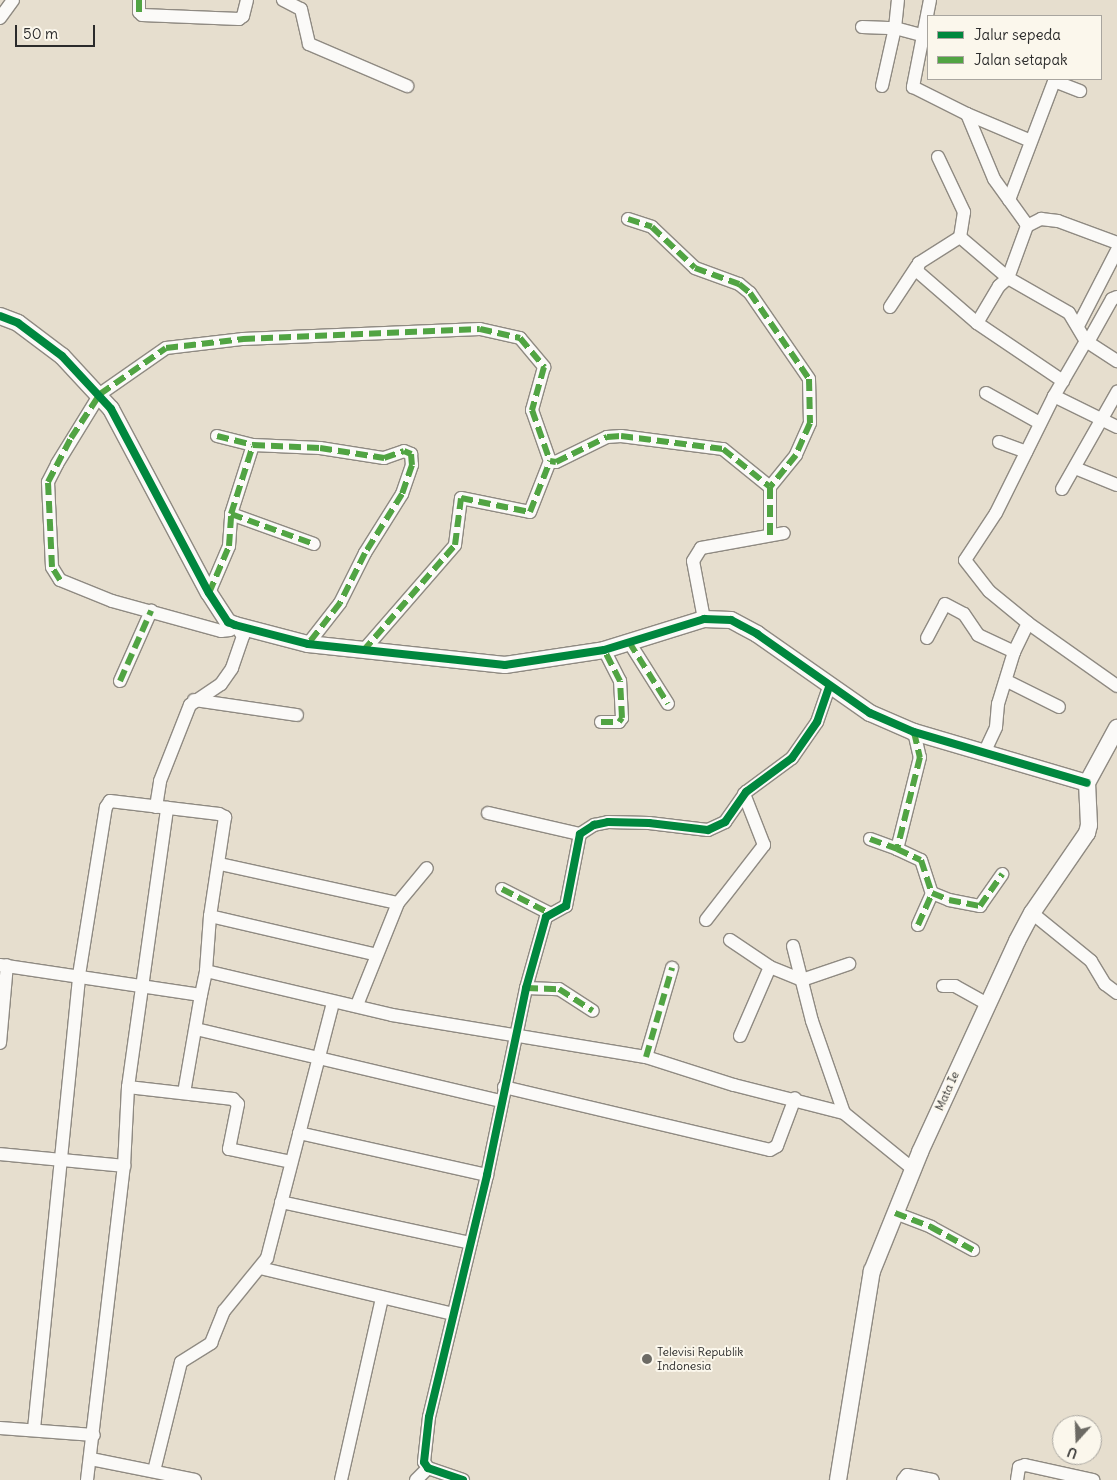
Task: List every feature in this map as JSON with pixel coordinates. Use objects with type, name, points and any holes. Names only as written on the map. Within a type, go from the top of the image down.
[{"type":"street","points":[[0,18],[13,0]]},
{"type":"street","points":[[139,0],[139,12],[142,15],[239,19],[247,0]]},
{"type":"street","points":[[283,0],[304,5],[309,44],[407,86]]},
{"type":"street","points":[[882,86],[895,28],[898,0]]},
{"type":"street","points":[[928,15],[930,0]]},
{"type":"street","points":[[927,18],[913,88],[967,114],[1031,141]]},
{"type":"street","points":[[862,27],[895,28],[924,36]]},
{"type":"street","points":[[1008,200],[1054,80],[1080,91]]},
{"type":"street","points":[[967,114],[987,166],[1027,226]]},
{"type":"street","points":[[890,307],[918,266],[960,237],[964,212],[938,157]]},
{"type":"street","points":[[977,323],[998,286],[1008,278],[1027,226],[1041,219],[1060,217],[1117,242]]},
{"type":"street","points":[[628,219],[652,227],[695,268],[739,284],[750,294],[809,379],[810,423],[796,455],[770,487],[770,535]]},
{"type":"street","points":[[960,237],[1008,278],[1069,313],[1084,336],[1117,361]]},
{"type":"street","points":[[1084,336],[1117,250]]},
{"type":"street","points":[[918,266],[917,270],[977,323],[1040,363],[1058,378]]},
{"type":"street","points":[[1117,298],[1112,299],[1084,336],[1058,378],[1054,396],[1039,423],[1020,450],[996,513],[965,560],[989,591],[1028,624],[1117,686]]},
{"type":"street","points":[[0,316],[40,338],[100,394],[118,418],[209,593],[231,624],[244,636],[232,668],[214,690],[194,700],[160,781],[162,807],[128,1087],[124,1166],[94,1435],[87,1480]]},
{"type":"street","points":[[231,624],[230,630],[221,631],[77,589],[60,580],[52,567],[48,482],[71,438],[100,394],[166,348],[243,339],[480,330],[520,338],[544,367],[532,410],[550,461],[530,512],[461,498],[455,545],[363,651]]},
{"type":"street","points":[[1062,489],[1104,420],[1117,392]]},
{"type":"street","points":[[986,393],[1025,417],[1039,423]]},
{"type":"street","points":[[1054,396],[1117,427]]},
{"type":"street","points":[[217,436],[253,445],[320,448],[384,458],[404,451],[413,456],[402,494],[365,554],[340,603],[308,644]]},
{"type":"street","points":[[550,461],[556,462],[607,437],[633,436],[722,449],[770,487]]},
{"type":"street","points":[[999,442],[1020,450]]},
{"type":"street","points":[[209,593],[229,546],[231,514],[253,445]]},
{"type":"street","points":[[1075,468],[1117,485]]},
{"type":"street","points":[[231,514],[314,544]]},
{"type":"street","points":[[704,619],[694,577],[696,554],[700,548],[784,533]]},
{"type":"street","points":[[927,638],[945,604],[964,614],[978,635],[1014,652]]},
{"type":"street","points":[[120,681],[151,611]]},
{"type":"street","points":[[231,624],[308,644],[505,665],[604,650],[704,619],[731,620],[744,626],[828,687],[870,713],[914,732],[985,751],[1087,783],[1117,728]]},
{"type":"street","points":[[985,751],[996,727],[998,704],[1007,681],[1014,652],[1028,624]]},
{"type":"street","points":[[629,642],[668,704]]},
{"type":"street","points":[[601,722],[620,722],[622,718],[620,681],[604,650]]},
{"type":"street","points":[[1007,681],[1059,707]]},
{"type":"street","points":[[488,813],[580,834],[594,825],[608,822],[649,823],[708,830],[725,822],[745,793],[792,758],[817,722],[828,687]]},
{"type":"street","points":[[194,700],[297,715]]},
{"type":"street","points":[[898,849],[920,757],[914,732]]},
{"type":"street","name":"Mata Ie","points":[[838,1480],[870,1279],[916,1161],[987,1004],[1032,913],[1087,832],[1089,825],[1087,783]]},
{"type":"street","points":[[706,920],[764,845],[745,793]]},
{"type":"street","points":[[34,1430],[79,975],[107,804],[114,800],[224,816],[226,820],[210,916],[206,971],[184,1093]]},
{"type":"street","points":[[463,1480],[428,1468],[422,1456],[453,1314],[487,1175],[526,988],[544,922],[549,914],[566,906],[580,834]]},
{"type":"street","points":[[870,839],[921,860],[932,893],[918,925]]},
{"type":"street","points":[[220,864],[398,903]]},
{"type":"street","points":[[358,1005],[398,903],[427,868]]},
{"type":"street","points":[[932,893],[980,906],[1002,874]]},
{"type":"street","points":[[502,889],[549,914]]},
{"type":"street","points":[[1032,913],[1091,961],[1105,984],[1117,993]]},
{"type":"street","points":[[210,916],[377,955]]},
{"type":"street","points":[[730,940],[770,967],[802,980],[849,964]]},
{"type":"street","points":[[793,946],[812,1021],[844,1113]]},
{"type":"street","points":[[0,1043],[3,965],[79,975],[201,996]]},
{"type":"street","points":[[740,1036],[770,967]]},
{"type":"street","points":[[646,1057],[672,968]]},
{"type":"street","points":[[206,971],[333,1002],[358,1005],[392,1015],[518,1033],[646,1057],[734,1085],[794,1098],[844,1113],[916,1161]]},
{"type":"street","points":[[943,986],[955,986],[987,1004]]},
{"type":"street","points":[[526,988],[559,989],[593,1011]]},
{"type":"street","points":[[154,1471],[181,1362],[211,1343],[224,1311],[267,1258],[333,1002]]},
{"type":"street","points":[[196,1029],[318,1060],[501,1102]]},
{"type":"street","points":[[128,1087],[236,1101],[230,1150],[291,1162]]},
{"type":"street","points":[[504,1087],[766,1150],[777,1146],[794,1098]]},
{"type":"street","points":[[299,1133],[487,1175]]},
{"type":"street","points":[[0,1157],[62,1159],[124,1166]]},
{"type":"street","points":[[281,1202],[471,1243]]},
{"type":"street","points":[[895,1213],[932,1227],[973,1250]]},
{"type":"street","points":[[260,1268],[453,1314]]},
{"type":"street","points":[[341,1480],[382,1298]]},
{"type":"street","points":[[0,1428],[94,1435]]},
{"type":"street","points":[[91,1459],[194,1480]]},
{"type":"street","points":[[1016,1480],[1019,1467],[1025,1465],[1093,1480]]},
{"type":"street","points":[[416,1480],[428,1468]]},
{"type":"street","points":[[903,1480],[907,1475],[933,1480]]},
{"type":"marked path","points":[[139,0],[139,12]]},
{"type":"marked path","points":[[628,219],[652,227],[695,268],[739,284],[750,293],[809,379],[810,423],[796,455],[770,487]]},
{"type":"marked path","points":[[60,580],[52,567],[48,482],[71,438],[100,394],[166,348],[243,339],[480,329],[520,338],[544,367],[532,410],[550,461],[556,462],[607,437],[621,436],[723,449],[770,487],[770,535]]},
{"type":"marked path","points":[[217,436],[253,445]]},
{"type":"marked path","points":[[209,593],[229,546],[231,514],[253,445],[320,448],[384,458],[404,451],[411,454],[412,465],[402,494],[365,553],[340,603],[308,644]]},
{"type":"marked path","points":[[363,651],[455,545],[461,498],[530,512],[550,461]]},
{"type":"marked path","points":[[231,514],[314,544]]},
{"type":"marked path","points":[[120,681],[151,611]]},
{"type":"marked path","points":[[629,642],[668,704]]},
{"type":"marked path","points":[[601,722],[619,722],[622,718],[620,681],[604,650]]},
{"type":"marked path","points":[[914,732],[920,757],[897,849],[921,860],[932,893],[949,900],[980,906],[1002,874]]},
{"type":"marked path","points":[[870,839],[897,849]]},
{"type":"marked path","points":[[502,889],[549,913]]},
{"type":"marked path","points":[[918,925],[932,893]]},
{"type":"marked path","points":[[646,1057],[672,968]]},
{"type":"marked path","points":[[526,988],[559,989],[593,1011]]},
{"type":"marked path","points":[[895,1213],[931,1227],[973,1250]]},
{"type":"cycle path","points":[[0,316],[18,323],[62,356],[111,409],[209,593],[228,622],[308,644],[505,665],[604,650],[704,619],[731,620],[757,634],[870,713],[914,732],[1087,783]]},
{"type":"cycle path","points":[[463,1480],[428,1468],[424,1462],[429,1417],[487,1175],[526,988],[546,917],[566,906],[580,834],[594,825],[608,822],[649,823],[708,830],[725,822],[746,792],[792,758],[817,722],[829,687]]},
{"type":"place","name":"Televisi Republik Indonesia","points":[[647,1359]]}]
